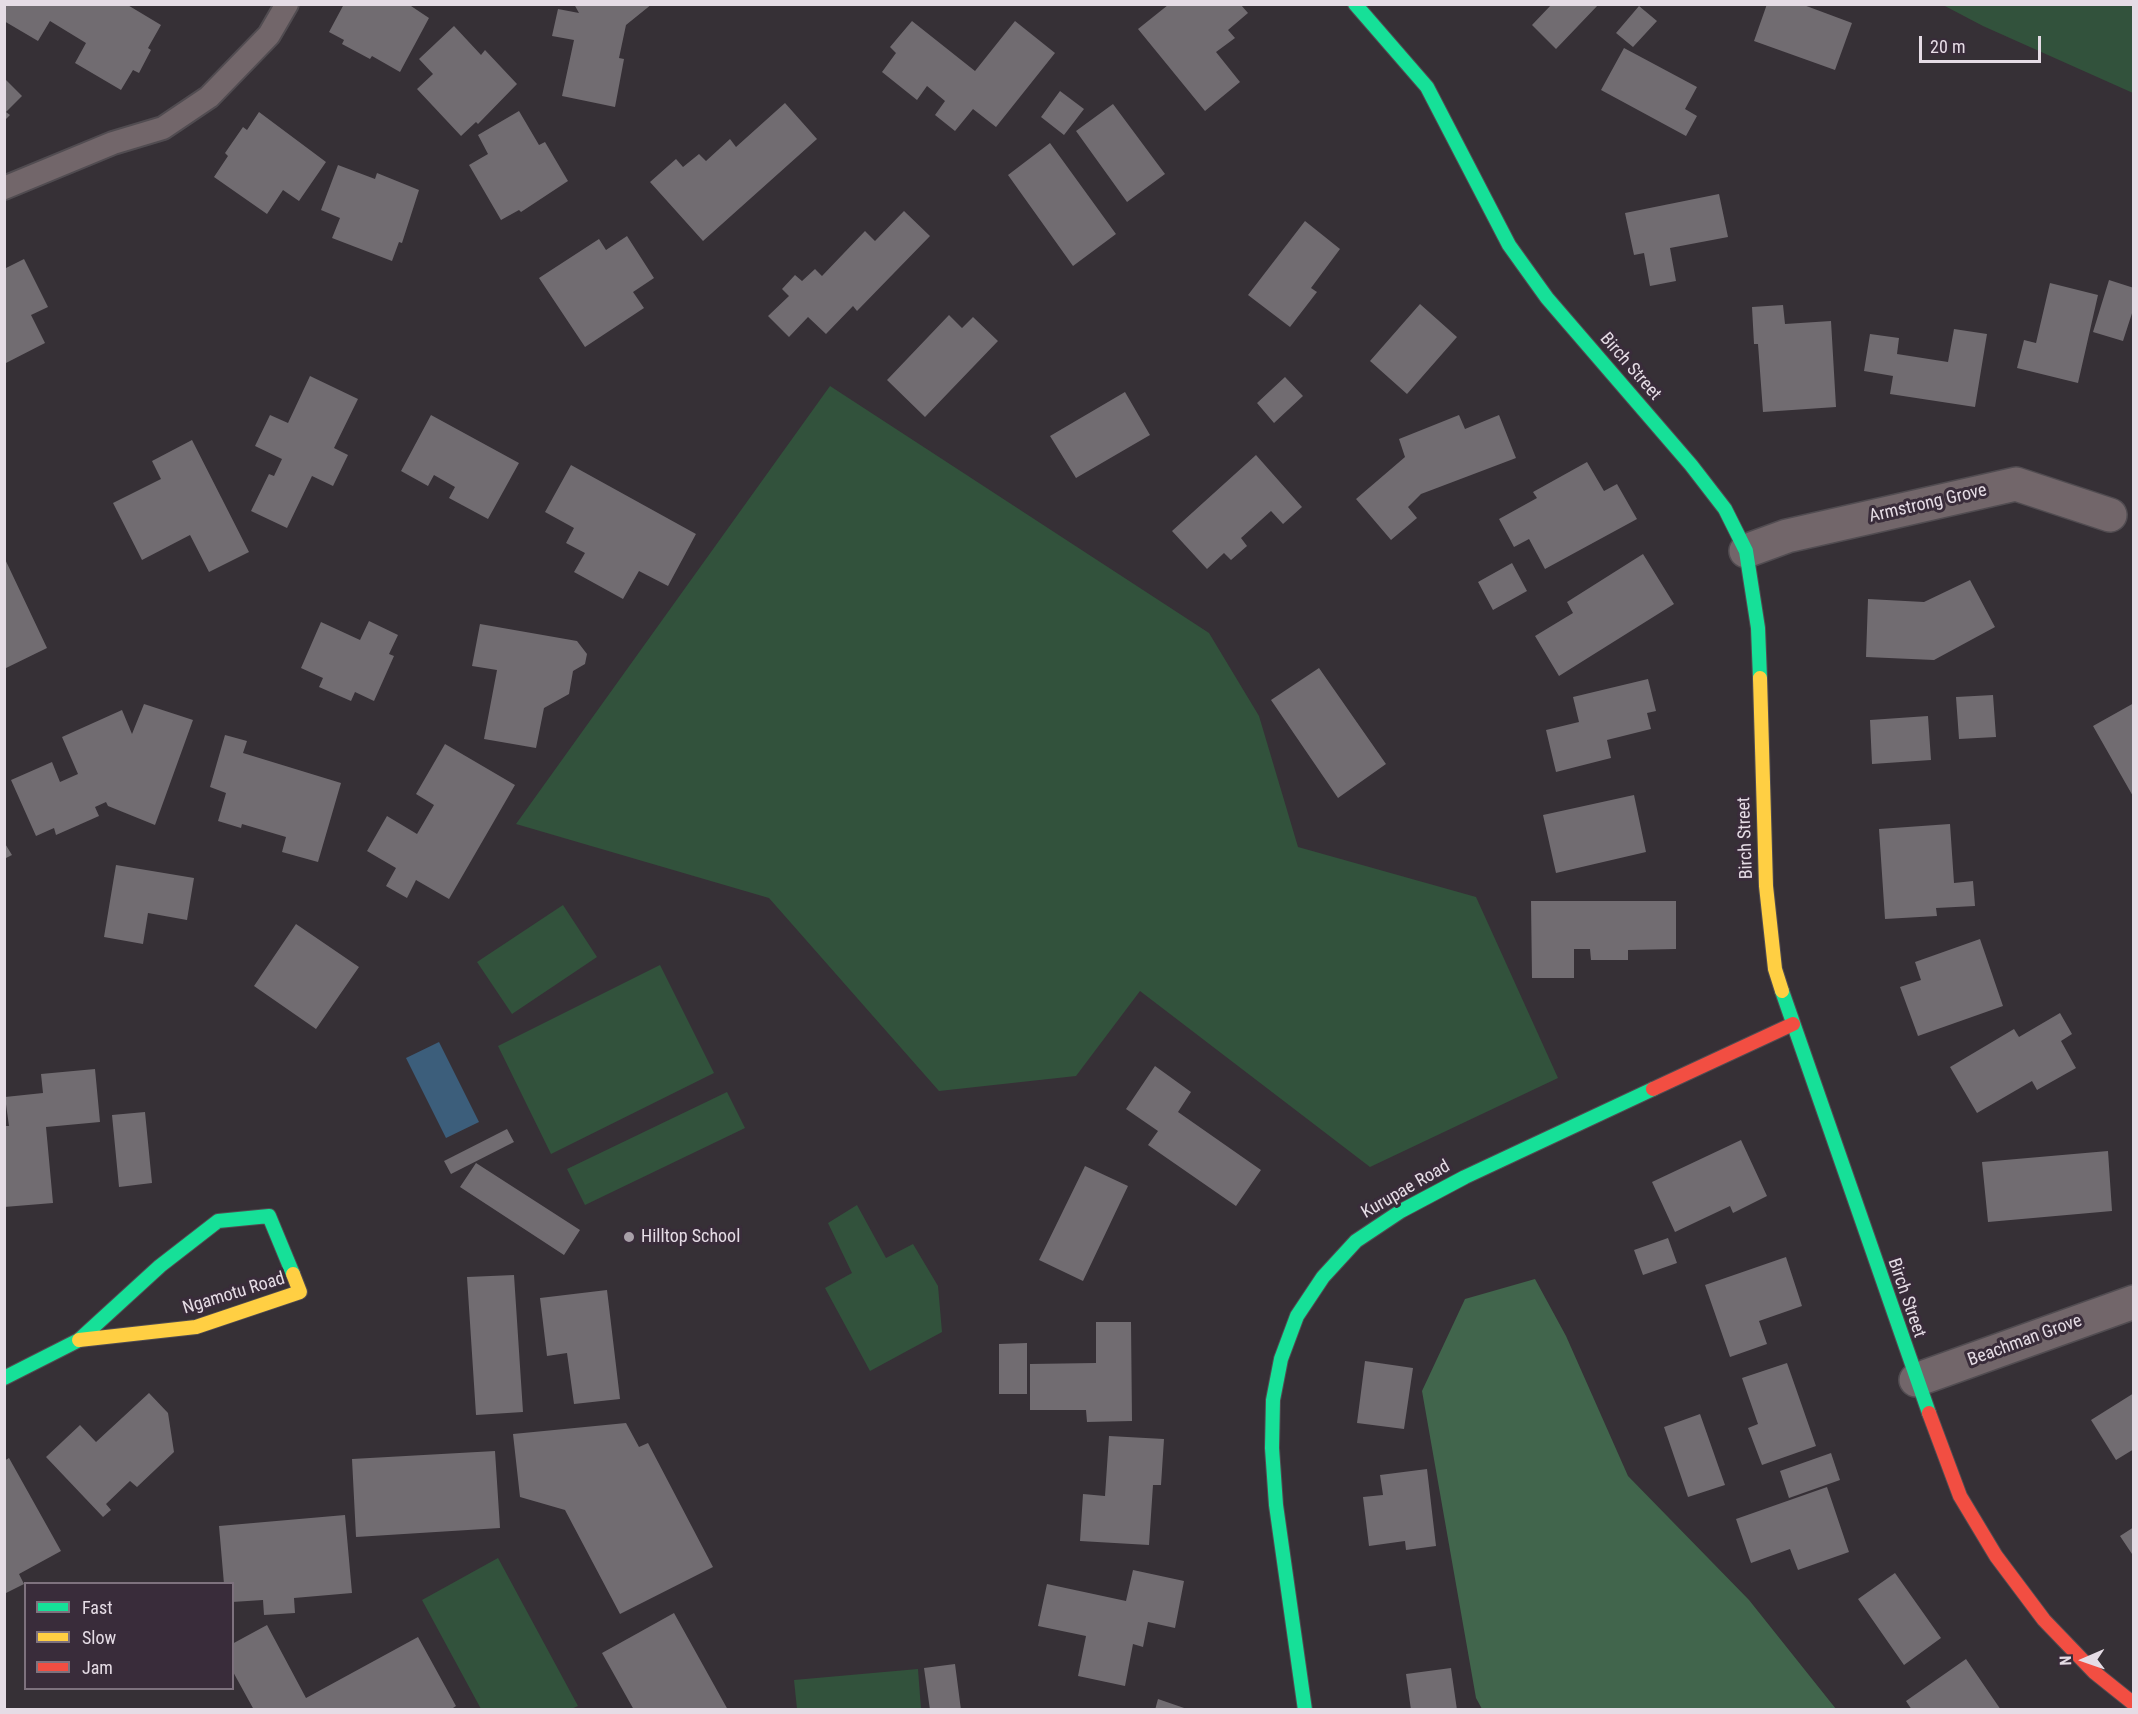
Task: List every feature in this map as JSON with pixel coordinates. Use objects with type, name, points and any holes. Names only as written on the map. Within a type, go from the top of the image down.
[{"type":"street","name":"Birch Street","points":[[1355,4],[1427,87],[1509,244],[1546,298],[1691,465],[1725,509],[1746,551],[1758,628],[1766,886],[1775,969],[1793,1024],[1916,1380],[1960,1496],[1996,1556],[2044,1620],[2094,1672],[2133,1704]]},
{"type":"street","name":"Armstrong Grove","points":[[1746,551],[1787,536],[2016,484],[2110,515]]},
{"type":"street","name":"Kurupae Road","points":[[1305,1710],[1276,1505],[1272,1448],[1273,1400],[1281,1359],[1297,1316],[1323,1277],[1356,1241],[1401,1211],[1465,1177],[1793,1024]]},
{"type":"street","name":"Ngamotu Road","points":[[4,1378],[79,1340],[160,1266],[218,1221],[268,1216],[300,1292],[196,1327],[79,1340]]},
{"type":"street","name":"Beachman Grove","points":[[1916,1380],[2133,1302]]},
{"type":"lane","points":[[4,188],[113,143],[163,128],[209,97],[268,35],[287,4]]},
{"type":"green space","points":[[1943,5],[2133,5],[2133,93],[1983,26]]},
{"type":"green space","points":[[830,386],[1209,633],[1259,716],[1298,847],[1476,897],[1558,1078],[1370,1167],[1140,991],[1076,1076],[939,1091],[769,898],[516,824]]},
{"type":"green space","points":[[563,905],[597,957],[512,1014],[477,962]]},
{"type":"green space","points":[[660,965],[714,1073],[551,1154],[498,1046]]},
{"type":"green space","points":[[727,1092],[745,1128],[585,1205],[567,1169]]},
{"type":"green space","points":[[857,1205],[886,1258],[913,1244],[938,1286],[942,1332],[870,1371],[825,1288],[852,1273],[828,1223]]},
{"type":"green space","points":[[1535,1279],[1566,1336],[1628,1476],[1749,1600],[1836,1709],[1482,1709],[1476,1698],[1422,1391],[1465,1299]]},
{"type":"green space","points":[[498,1558],[578,1706],[571,1709],[481,1709],[422,1600]]},
{"type":"green space","points":[[918,1669],[921,1709],[797,1709],[794,1680]]},
{"type":"water","points":[[439,1042],[479,1122],[446,1138],[406,1058]]},
{"type":"building","points":[[4,4],[126,4],[161,25],[148,48],[151,50],[139,73],[133,70],[121,90],[75,63],[86,43],[50,21],[38,41],[4,21]]},
{"type":"building","points":[[344,4],[408,4],[429,18],[400,72],[372,56],[370,59],[342,44],[344,40],[329,32]]},
{"type":"building","points":[[574,4],[652,4],[626,25],[619,58],[624,59],[615,107],[562,96],[574,40],[552,36],[558,9],[579,13]]},
{"type":"building","points":[[1552,4],[1599,4],[1556,49],[1532,25]]},
{"type":"building","points":[[1767,4],[1801,4],[1852,23],[1835,70],[1754,41]]},
{"type":"building","points":[[1168,5],[1241,5],[1248,13],[1228,30],[1235,38],[1216,52],[1240,82],[1205,111],[1138,29]]},
{"type":"building","points":[[1639,6],[1657,21],[1633,47],[1616,33]]},
{"type":"building","points":[[912,21],[975,71],[1015,21],[1055,53],[996,127],[973,109],[955,131],[935,115],[945,101],[927,86],[917,100],[882,72],[896,53],[890,47]]},
{"type":"building","points":[[454,26],[481,55],[485,50],[517,84],[478,124],[476,122],[461,136],[417,89],[433,74],[419,59]]},
{"type":"building","points":[[1624,48],[1697,87],[1685,109],[1697,116],[1686,136],[1601,90]]},
{"type":"building","points":[[4,78],[22,96],[6,112],[10,115],[5,120]]},
{"type":"building","points":[[1060,91],[1084,109],[1064,135],[1041,117]]},
{"type":"building","points":[[785,103],[817,139],[703,241],[650,182],[676,159],[683,167],[699,154],[706,161],[730,139],[736,147]]},
{"type":"building","points":[[1113,104],[1165,174],[1127,202],[1076,131]]},
{"type":"building","points":[[519,111],[539,145],[545,142],[568,181],[521,212],[519,210],[501,220],[469,165],[488,154],[478,135]]},
{"type":"building","points":[[259,112],[326,162],[299,201],[283,190],[267,214],[214,177],[228,156],[225,153],[243,127],[247,130]]},
{"type":"building","points":[[1050,143],[1116,234],[1073,266],[1008,175]]},
{"type":"building","points":[[338,165],[375,179],[377,173],[419,190],[402,243],[399,242],[392,261],[332,238],[340,218],[321,210]]},
{"type":"building","points":[[1719,194],[1728,237],[1670,248],[1676,281],[1650,286],[1644,253],[1634,255],[1625,213]]},
{"type":"building","points":[[904,211],[930,236],[857,311],[853,306],[826,334],[808,317],[789,337],[768,316],[789,296],[782,289],[795,275],[802,281],[815,269],[822,276],[865,231],[875,241]]},
{"type":"building","points":[[1305,221],[1340,249],[1311,288],[1317,292],[1290,327],[1248,295]]},
{"type":"building","points":[[627,236],[654,278],[633,292],[644,308],[585,347],[539,278],[599,239],[606,250]]},
{"type":"building","points":[[24,259],[48,307],[31,315],[45,343],[4,364],[4,269]]},
{"type":"building","points":[[2109,280],[2134,288],[2134,307],[2123,341],[2093,332]]},
{"type":"building","points":[[2050,283],[2098,295],[2078,383],[2017,368],[2024,340],[2036,343]]},
{"type":"building","points":[[1420,304],[1457,337],[1407,394],[1370,361]]},
{"type":"building","points":[[1783,305],[1785,324],[1831,321],[1836,407],[1763,412],[1758,344],[1754,344],[1752,307]]},
{"type":"building","points":[[949,315],[962,328],[973,317],[998,341],[925,417],[887,380]]},
{"type":"building","points":[[1954,329],[1987,334],[1975,407],[1890,394],[1893,376],[1864,371],[1870,334],[1899,338],[1897,354],[1948,362]]},
{"type":"building","points":[[310,376],[358,399],[334,448],[348,455],[333,486],[312,476],[287,528],[251,511],[269,474],[274,476],[282,459],[255,446],[270,415],[288,423]]},
{"type":"building","points":[[1285,377],[1303,396],[1274,423],[1257,403]]},
{"type":"building","points":[[1125,392],[1150,435],[1076,478],[1050,436]]},
{"type":"building","points":[[431,415],[519,463],[488,519],[449,498],[455,487],[434,475],[428,486],[401,471]]},
{"type":"building","points":[[1459,415],[1465,429],[1499,415],[1516,458],[1421,494],[1408,507],[1417,518],[1391,540],[1356,499],[1405,457],[1399,439]]},
{"type":"building","points":[[192,440],[249,552],[209,572],[190,535],[142,560],[113,503],[161,479],[152,461]]},
{"type":"building","points":[[1256,455],[1302,507],[1283,524],[1271,511],[1241,538],[1247,546],[1231,560],[1224,553],[1207,569],[1172,531]]},
{"type":"building","points":[[1587,462],[1604,491],[1617,484],[1637,519],[1545,569],[1529,539],[1514,547],[1499,519],[1537,498],[1533,492]]},
{"type":"building","points":[[571,465],[696,534],[668,586],[639,571],[623,599],[574,572],[585,553],[566,543],[574,528],[545,512]]},
{"type":"building","points":[[1643,554],[1674,604],[1559,676],[1535,636],[1573,613],[1567,602]]},
{"type":"building","points":[[4,557],[47,648],[4,669]]},
{"type":"building","points":[[1512,563],[1527,591],[1493,610],[1478,582]]},
{"type":"building","points":[[1970,580],[1995,627],[1934,660],[1866,657],[1868,599],[1924,602]]},
{"type":"building","points":[[369,621],[398,635],[389,654],[394,656],[374,701],[355,692],[351,701],[319,687],[323,678],[301,668],[321,622],[360,640]]},
{"type":"building","points":[[480,624],[577,641],[587,654],[585,664],[573,671],[569,694],[544,708],[536,748],[484,739],[497,670],[472,666]]},
{"type":"building","points":[[1319,668],[1386,764],[1338,798],[1271,700]]},
{"type":"building","points":[[1648,679],[1656,711],[1647,713],[1651,729],[1607,740],[1611,758],[1556,772],[1546,730],[1579,722],[1573,697]]},
{"type":"building","points":[[1993,695],[1996,737],[1959,739],[1956,697]]},
{"type":"building","points":[[2134,703],[2134,798],[2093,726]]},
{"type":"building","points":[[144,704],[193,720],[155,825],[108,806],[106,802],[95,807],[99,816],[56,835],[54,828],[36,836],[11,780],[52,762],[60,782],[78,774],[62,737],[122,710],[132,734]]},
{"type":"building","points":[[1928,716],[1931,760],[1872,764],[1870,720]]},
{"type":"building","points":[[225,735],[247,741],[243,753],[341,783],[318,862],[282,852],[286,837],[242,824],[241,828],[218,821],[226,793],[210,787]]},
{"type":"building","points":[[445,744],[515,785],[449,899],[416,880],[407,898],[386,886],[396,868],[367,851],[387,816],[417,834],[434,805],[416,794]]},
{"type":"building","points":[[1634,795],[1646,852],[1556,873],[1543,815]]},
{"type":"building","points":[[1950,824],[1954,883],[1973,881],[1975,906],[1936,908],[1937,916],[1885,919],[1879,829]]},
{"type":"building","points":[[4,842],[12,855],[4,859]]},
{"type":"building","points":[[116,865],[194,878],[187,920],[148,913],[143,944],[104,937]]},
{"type":"building","points":[[1531,901],[1676,901],[1676,949],[1628,950],[1628,960],[1591,960],[1590,949],[1574,949],[1574,978],[1532,978]]},
{"type":"building","points":[[296,924],[359,967],[316,1029],[254,986]]},
{"type":"building","points":[[1980,939],[2003,1006],[1918,1036],[1900,987],[1921,980],[1915,962]]},
{"type":"building","points":[[2060,1013],[2072,1034],[2061,1041],[2076,1068],[2037,1090],[2032,1081],[1977,1113],[1950,1067],[2014,1029],[2019,1037]]},
{"type":"building","points":[[1155,1066],[1191,1092],[1178,1112],[1261,1170],[1236,1206],[1148,1145],[1158,1131],[1126,1109]]},
{"type":"building","points":[[95,1069],[100,1122],[46,1127],[53,1203],[4,1207],[4,1126],[9,1126],[5,1097],[43,1093],[41,1074]]},
{"type":"building","points":[[145,1112],[152,1183],[119,1187],[112,1115]]},
{"type":"building","points":[[507,1129],[514,1142],[451,1174],[444,1161]]},
{"type":"building","points":[[1741,1140],[1767,1196],[1733,1213],[1730,1206],[1675,1232],[1652,1182]]},
{"type":"building","points":[[2108,1151],[2112,1211],[1988,1222],[1982,1162]]},
{"type":"building","points":[[476,1163],[580,1230],[564,1255],[460,1187]]},
{"type":"building","points":[[1085,1166],[1128,1186],[1083,1281],[1039,1260]]},
{"type":"building","points":[[1668,1238],[1677,1263],[1643,1275],[1634,1250]]},
{"type":"building","points":[[1786,1257],[1802,1306],[1759,1321],[1767,1344],[1730,1357],[1705,1285]]},
{"type":"building","points":[[514,1275],[523,1412],[476,1415],[467,1277]]},
{"type":"building","points":[[607,1290],[620,1399],[574,1404],[567,1353],[547,1356],[540,1298]]},
{"type":"building","points":[[1096,1322],[1131,1322],[1132,1421],[1087,1422],[1086,1410],[1030,1410],[1030,1364],[1096,1363]]},
{"type":"building","points":[[1027,1343],[1027,1394],[999,1394],[999,1344]]},
{"type":"building","points":[[1365,1361],[1413,1368],[1404,1429],[1357,1423]]},
{"type":"building","points":[[1787,1363],[1816,1446],[1762,1465],[1748,1428],[1758,1424],[1742,1378]]},
{"type":"building","points":[[149,1393],[168,1413],[174,1452],[137,1487],[130,1481],[106,1504],[111,1510],[103,1517],[46,1457],[80,1425],[96,1442]]},
{"type":"building","points":[[2134,1393],[2134,1449],[2116,1460],[2091,1420]]},
{"type":"building","points":[[1700,1414],[1725,1485],[1688,1497],[1664,1427]]},
{"type":"building","points":[[626,1423],[639,1447],[648,1443],[713,1567],[620,1614],[565,1510],[520,1497],[513,1434]]},
{"type":"building","points":[[1109,1436],[1164,1439],[1161,1485],[1153,1485],[1149,1545],[1080,1541],[1083,1494],[1105,1496]]},
{"type":"building","points":[[495,1451],[500,1528],[356,1537],[352,1459]]},
{"type":"building","points":[[1831,1453],[1840,1480],[1789,1498],[1780,1471]]},
{"type":"building","points":[[9,1458],[61,1551],[19,1574],[24,1584],[4,1594],[4,1461]]},
{"type":"building","points":[[1427,1469],[1436,1546],[1406,1550],[1405,1541],[1369,1546],[1363,1497],[1383,1495],[1380,1475]]},
{"type":"building","points":[[1827,1487],[1849,1552],[1798,1570],[1790,1549],[1751,1563],[1736,1519]]},
{"type":"building","points":[[345,1515],[352,1593],[294,1598],[295,1613],[264,1615],[263,1600],[234,1602],[234,1582],[224,1582],[219,1526]]},
{"type":"building","points":[[2134,1527],[2134,1557],[2120,1536]]},
{"type":"building","points":[[1133,1570],[1184,1581],[1175,1628],[1148,1622],[1143,1647],[1133,1644],[1125,1686],[1078,1676],[1086,1636],[1038,1626],[1047,1584],[1126,1601]]},
{"type":"building","points":[[1895,1573],[1941,1638],[1904,1665],[1858,1599]]},
{"type":"building","points":[[674,1613],[728,1710],[634,1710],[602,1653]]},
{"type":"building","points":[[267,1625],[306,1698],[418,1637],[456,1706],[450,1710],[254,1710],[234,1674],[234,1643]]},
{"type":"building","points":[[1966,1659],[2001,1710],[1912,1710],[1906,1701]]},
{"type":"building","points":[[955,1664],[961,1710],[930,1710],[924,1668]]},
{"type":"building","points":[[1451,1668],[1457,1710],[1411,1710],[1406,1674]]},
{"type":"building","points":[[1158,1699],[1187,1709],[1187,1710],[1155,1710]]},
{"type":"traffic: fast","points":[[1355,4],[1427,87],[1509,245],[1547,298],[1691,465],[1725,509],[1746,551],[1758,628],[1760,678]]},
{"type":"traffic: fast","points":[[1782,991],[1929,1413]]},
{"type":"traffic: fast","points":[[1305,1710],[1276,1505],[1272,1448],[1273,1400],[1281,1359],[1297,1316],[1323,1277],[1356,1241],[1401,1211],[1465,1177],[1653,1089]]},
{"type":"traffic: fast","points":[[4,1378],[79,1340],[160,1266],[218,1221],[269,1216],[293,1274]]},
{"type":"traffic: slow","points":[[1760,678],[1766,886],[1775,969],[1782,991]]},
{"type":"traffic: slow","points":[[79,1340],[196,1327],[300,1292],[293,1274]]},
{"type":"traffic: jam","points":[[1653,1089],[1793,1024]]},
{"type":"traffic: jam","points":[[1929,1413],[1960,1496],[1996,1556],[2044,1620],[2094,1672],[2134,1704]]},
{"type":"place","name":"Hilltop School","points":[[629,1237]]}]
